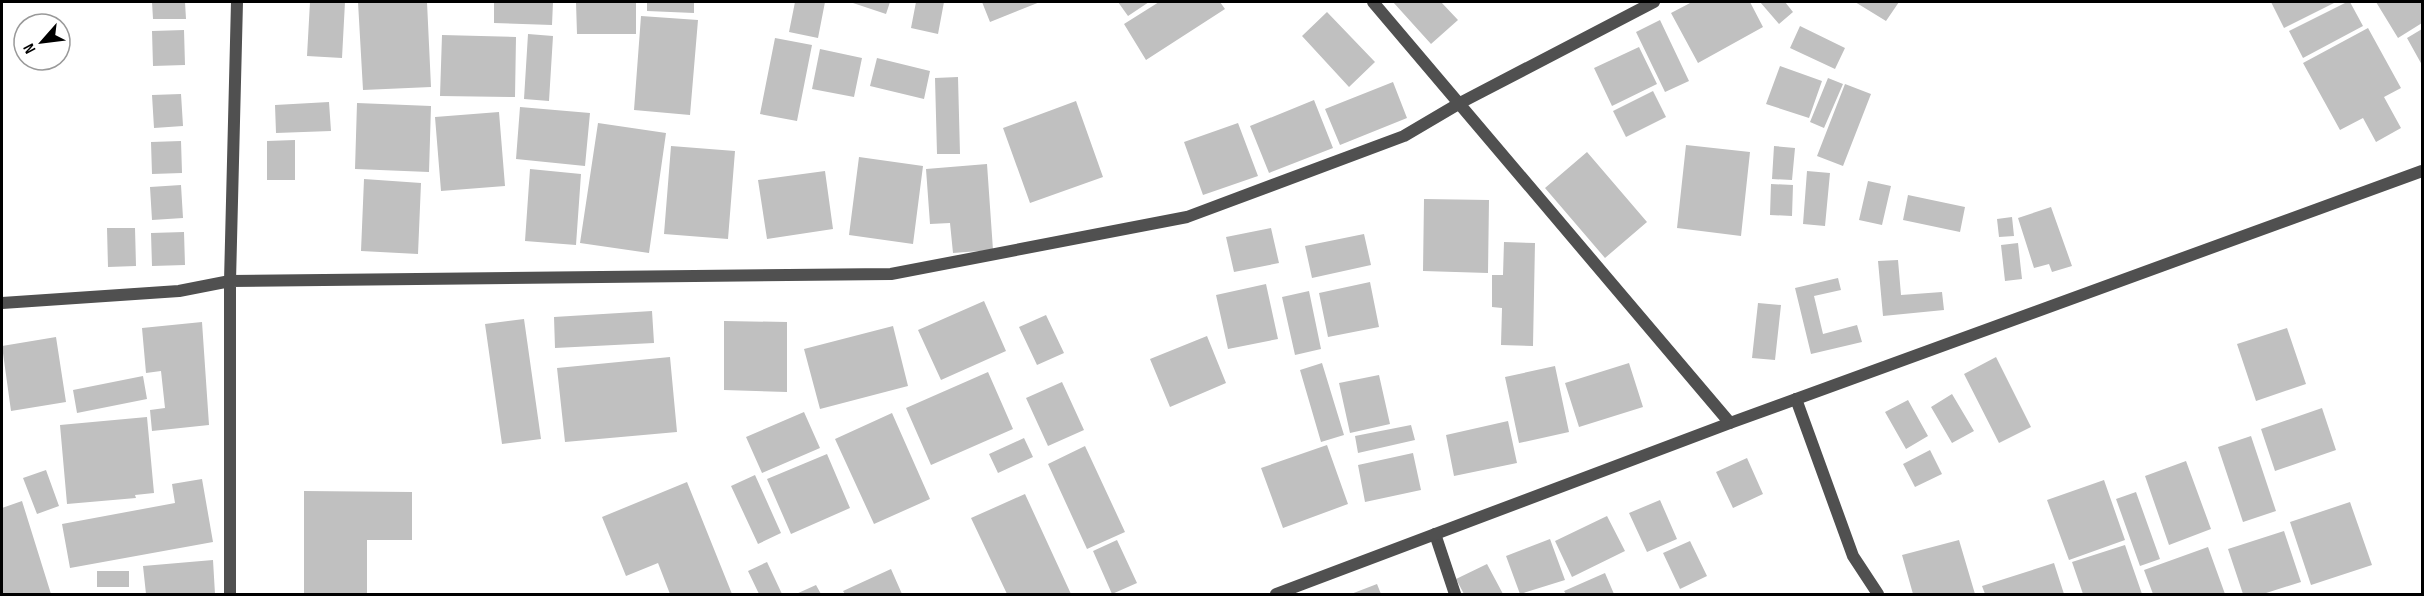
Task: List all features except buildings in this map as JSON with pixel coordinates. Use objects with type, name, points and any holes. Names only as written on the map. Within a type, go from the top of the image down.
[{"type":"street","points":[[230,594],[230,281],[237,2]]},
{"type":"street","points":[[1373,2],[1730,423]]},
{"type":"street","points":[[2,303],[180,291],[230,281],[891,274],[1187,217],[1404,136],[1654,2]]},
{"type":"street","points":[[1276,594],[1730,423],[2422,171]]},
{"type":"street","points":[[1796,399],[1853,556],[1878,594]]},
{"type":"street","points":[[1436,534],[1455,594]]}]
